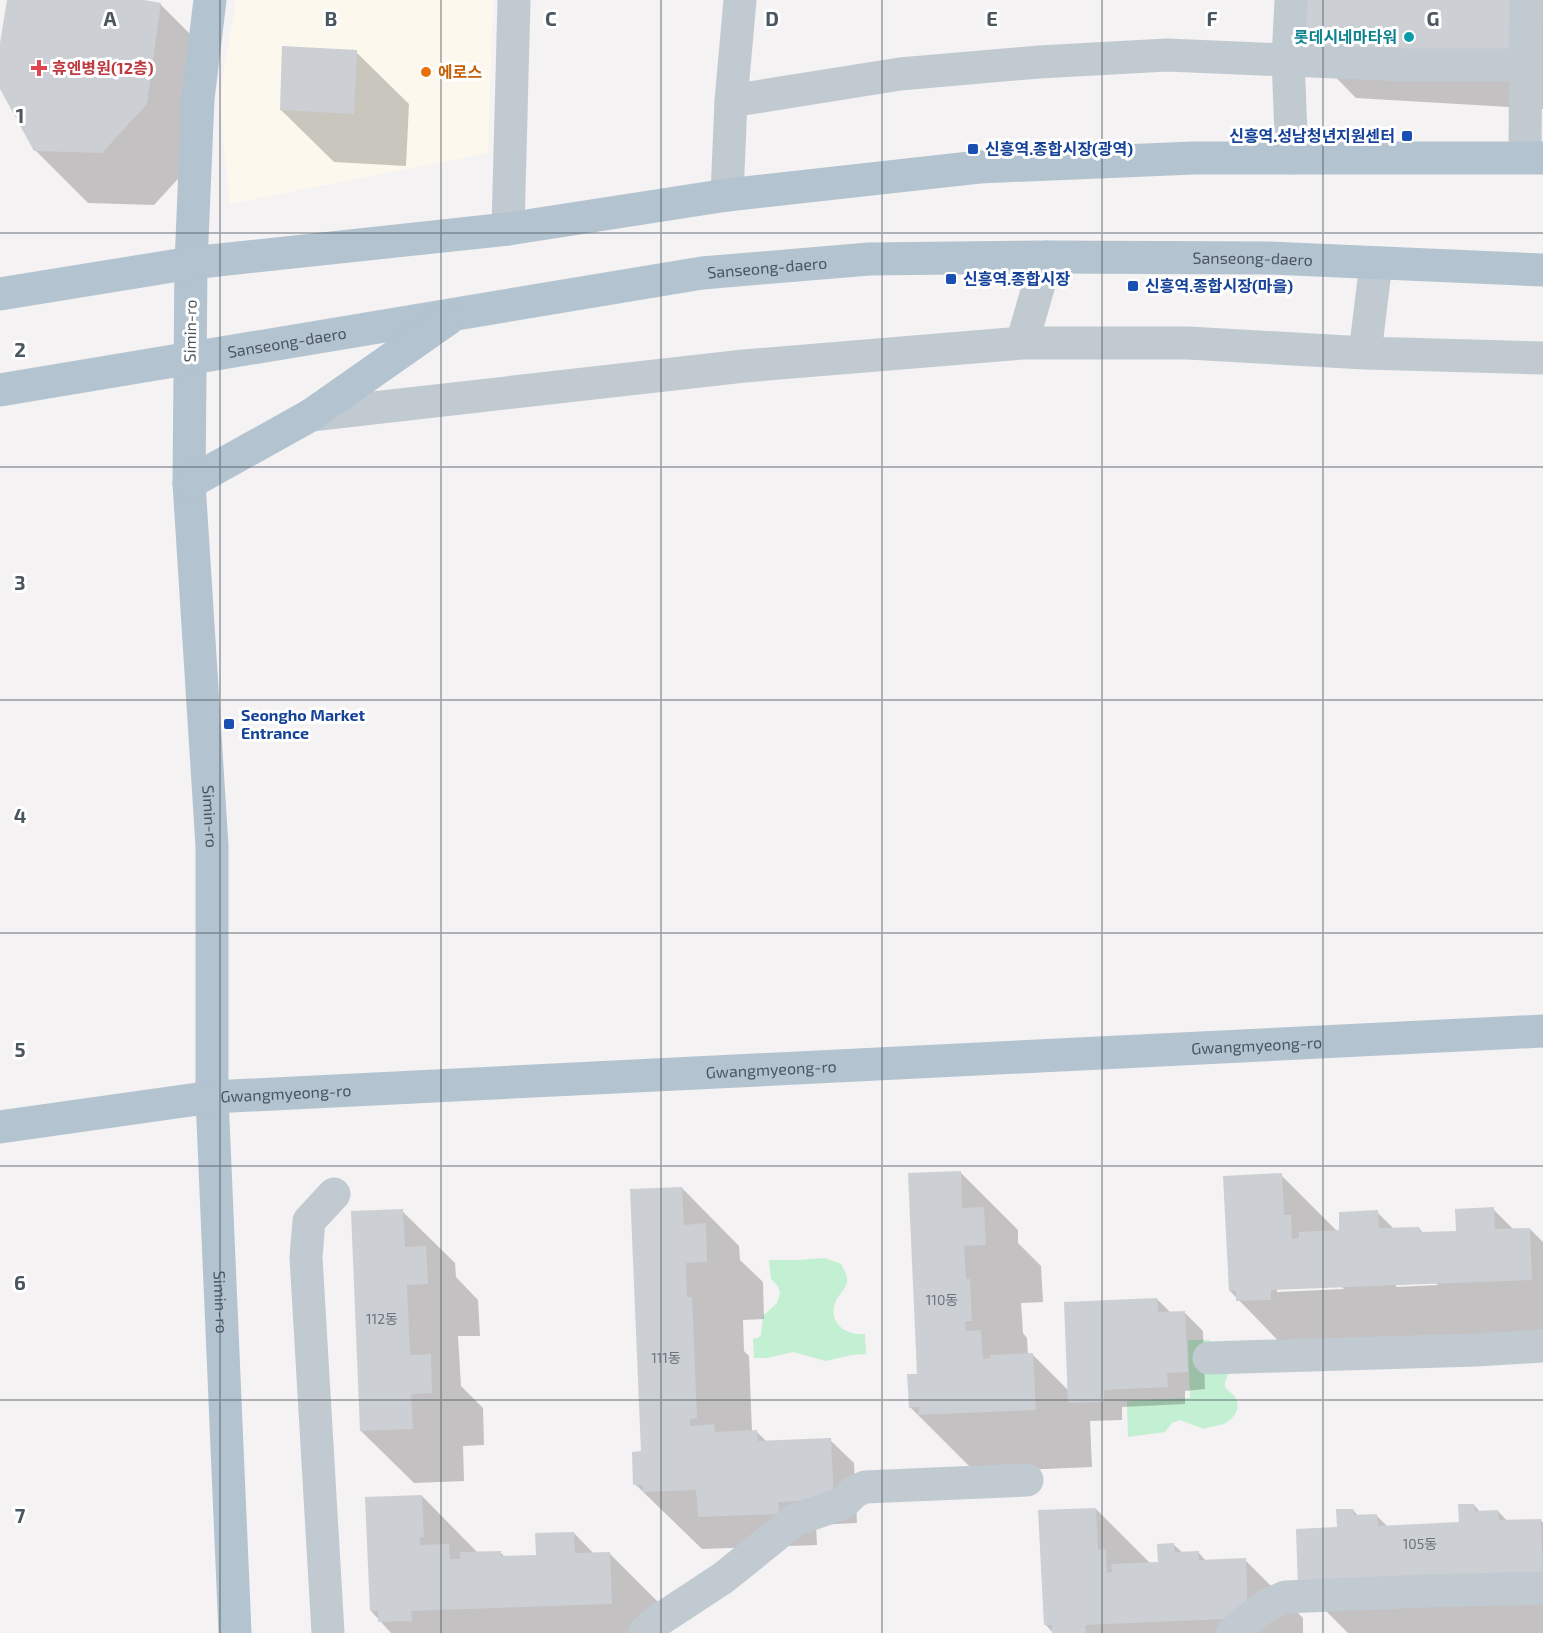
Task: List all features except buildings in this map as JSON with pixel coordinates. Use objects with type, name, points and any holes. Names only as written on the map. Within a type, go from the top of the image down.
[{"type":"main road","name":"Simin-ro","points":[[210,0],[198,99],[190,263],[189,483],[212,846],[212,1097],[235,1633]]},
{"type":"main road","points":[[0,294],[190,263],[508,229],[727,195],[979,167],[1193,158],[1534,157]]},
{"type":"main road","name":"Sanseong-daero","points":[[0,390],[702,273],[869,259],[1047,256],[1269,258],[1543,270]]},
{"type":"main road","points":[[189,483],[311,415],[455,314]]},
{"type":"main road","name":"Gwangmyeong-ro","points":[[0,1127],[212,1097],[1543,1031]]},
{"type":"street","points":[[508,229],[514,0]]},
{"type":"street","points":[[727,195],[731,101],[740,0]]},
{"type":"street","points":[[1291,0],[1288,59],[1292,158]]},
{"type":"street","points":[[1526,0],[1525,65],[1534,157]]},
{"type":"street","points":[[731,101],[900,74],[1039,62],[1167,56],[1406,65],[1525,65]]},
{"type":"street","points":[[1022,343],[1047,256]]},
{"type":"street","points":[[1365,353],[1376,263]]},
{"type":"street","points":[[311,415],[744,366],[1022,343],[1188,344],[1365,353],[1543,358]]},
{"type":"street","points":[[328,1633],[306,1257],[309,1221],[334,1194]]},
{"type":"street","points":[[1209,1358],[1543,1346]]},
{"type":"street","points":[[644,1633],[659,1620],[723,1578],[795,1520],[843,1503],[854,1492],[865,1487],[1027,1480]]},
{"type":"street","points":[[1232,1633],[1265,1606],[1285,1597],[1543,1588]]},
{"type":"shaded area","points":[[236,0],[493,0],[488,153],[230,204],[219,100]]},
{"type":"green space","points":[[825,1258],[841,1264],[847,1278],[846,1285],[835,1303],[834,1317],[846,1331],[865,1334],[866,1354],[826,1361],[793,1352],[767,1358],[754,1358],[753,1339],[761,1335],[763,1316],[777,1303],[780,1293],[778,1286],[771,1279],[769,1260]]},
{"type":"green space","points":[[1188,1340],[1209,1340],[1224,1359],[1228,1372],[1225,1386],[1238,1403],[1233,1418],[1226,1423],[1204,1429],[1180,1420],[1172,1423],[1165,1432],[1128,1437],[1127,1401],[1190,1398]]},
{"type":"place","name":"롯데시네마타워","points":[[1409,37]]},
{"type":"place","name":"휴엔병원(12층)","points":[[39,68]]},
{"type":"place","name":"에로스","points":[[426,72]]},
{"type":"place","name":"신흥역.성남청년지원센터","points":[[1407,136]]},
{"type":"place","name":"신흥역.종합시장(광역)","points":[[973,149]]},
{"type":"place","name":"신흥역.종합시장","points":[[951,279]]},
{"type":"place","name":"신흥역.종합시장(마을)","points":[[1133,286]]},
{"type":"place","name":"Seongho Market Entrance","points":[[229,724]]}]
